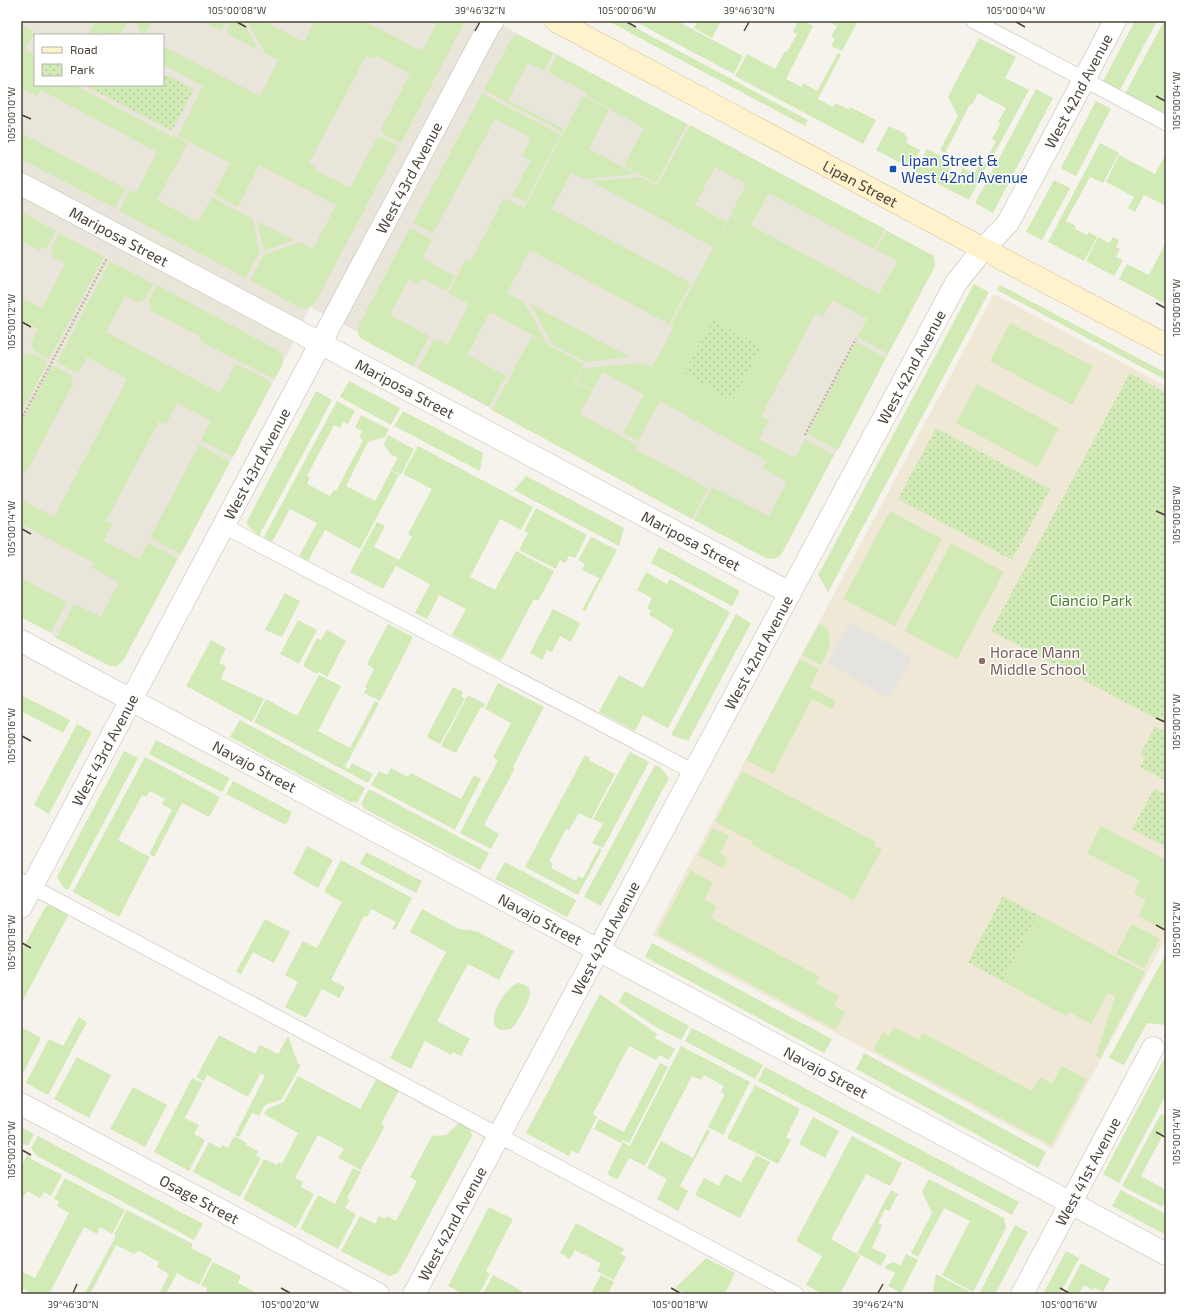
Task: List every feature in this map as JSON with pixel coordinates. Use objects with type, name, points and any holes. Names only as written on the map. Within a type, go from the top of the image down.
[{"type":"street","name":"West 43rd Avenue","points":[[21,907],[26,884],[131,700],[493,21]]},
{"type":"street","name":"Lipan Street","points":[[556,21],[1166,345]]},
{"type":"street","name":"West 42nd Avenue","points":[[414,1294],[956,283],[983,249],[1008,223],[1115,21]]},
{"type":"street","name":"Mariposa Street","points":[[21,184],[790,593]]},
{"type":"street","name":"Navajo Street","points":[[21,641],[1166,1254]]},
{"type":"street","name":"West 41st Avenue","points":[[1022,1294],[1070,1203],[1159,1046]]},
{"type":"street","name":"Osage Street","points":[[21,1104],[378,1294]]},
{"type":"lane","points":[[974,21],[1166,123]]},
{"type":"lane","points":[[224,526],[694,772]]},
{"type":"lane","points":[[26,884],[796,1294]]},
{"type":"path","points":[[21,420],[108,256]]},
{"type":"path","points":[[805,435],[856,339]]},
{"type":"shaded area","points":[[21,21],[494,21],[934,256],[935,266],[781,555],[778,557],[771,559],[766,558],[360,338],[358,332],[310,307],[276,377],[123,661],[117,666],[110,666],[56,638],[51,633],[21,617]]},
{"type":"shaded area","name":"Horace Mann Middle School","points":[[994,294],[1166,386],[1166,937],[1053,1149],[652,935]]},
{"type":"shaded area","points":[[850,622],[912,657],[889,698],[827,663]]},
{"type":"green space","points":[[95,21],[128,21],[121,34],[105,34],[102,32],[101,34],[88,34]]},
{"type":"green space","points":[[136,21],[152,21],[146,34],[141,34]]},
{"type":"green space","points":[[202,21],[226,21],[221,31]]},
{"type":"green space","points":[[231,21],[243,21],[257,49],[229,35],[227,30]]},
{"type":"green space","points":[[247,21],[264,21],[304,42],[315,21],[364,21],[422,51],[438,21],[465,21],[401,143],[383,134],[381,129],[410,74],[376,56],[374,59],[366,56],[309,163],[316,167],[315,170],[350,188],[377,138],[381,137],[398,146],[315,303],[307,308],[300,308],[250,280],[264,255],[300,242],[313,249],[336,205],[259,165],[238,207],[214,194],[230,163],[178,136],[203,86],[164,66],[164,47],[260,96],[278,60],[265,53]]},
{"type":"green space","points":[[608,21],[623,21],[808,120],[805,126]]},
{"type":"green space","points":[[634,21],[677,21],[743,56],[734,74]]},
{"type":"green space","points":[[698,21],[721,21],[712,38],[694,28]]},
{"type":"green space","points":[[798,21],[804,21],[813,26],[786,79],[801,87],[803,83],[817,91],[838,53],[841,55],[818,99],[833,107],[835,103],[849,110],[850,107],[876,120],[863,144],[735,76],[747,54],[775,69],[797,34],[793,32]]},
{"type":"green space","points":[[828,21],[858,21],[842,51],[831,46],[835,39],[831,37],[837,26]]},
{"type":"green space","points":[[1135,21],[1157,21],[1119,92],[1102,83]]},
{"type":"green space","points":[[1164,21],[1166,21],[1166,116],[1125,94]]},
{"type":"green space","points":[[21,25],[35,32],[25,50],[34,54],[34,86],[77,86],[174,138],[175,136],[188,143],[157,200],[198,222],[212,197],[253,219],[259,252],[246,278],[119,211],[130,190],[136,193],[157,152],[41,90],[37,96],[21,88]]},
{"type":"green space","points":[[515,36],[521,36],[553,53],[544,71],[528,63],[508,100],[563,129],[562,132],[484,90],[511,39]]},
{"type":"green space","points":[[979,38],[1016,57],[1005,78],[1029,90],[991,160],[987,158],[996,141],[992,139],[1000,124],[998,122],[1006,108],[978,93],[972,105],[970,104],[945,153],[940,150],[958,116],[948,97]]},
{"type":"green space","points":[[557,55],[687,124],[656,183],[624,166],[644,128],[586,96],[587,93],[548,72]]},
{"type":"green space","points":[[164,74],[194,89],[172,131],[86,86],[164,86]]},
{"type":"green space","points":[[1036,89],[1053,98],[993,213],[975,203]]},
{"type":"green space","points":[[482,93],[561,135],[525,202],[512,195],[531,161],[522,156],[531,138],[495,119],[433,233],[413,223]]},
{"type":"green space","points":[[583,96],[609,110],[589,149],[636,174],[584,179],[571,173],[552,209],[691,283],[669,324],[530,250],[507,293],[524,302],[547,343],[490,312],[467,355],[506,376],[489,407],[418,369],[434,339],[448,345],[469,304],[448,293],[466,259],[471,261],[504,198],[524,208]]},
{"type":"green space","points":[[1096,101],[1111,109],[1076,176],[1061,168]]},
{"type":"green space","points":[[690,125],[885,229],[874,249],[769,193],[751,225],[731,214],[746,184],[715,167],[695,205],[726,222],[713,247],[590,181],[641,177],[657,186]]},
{"type":"green space","points":[[889,126],[905,134],[908,138],[906,143],[920,150],[910,168],[876,150]]},
{"type":"green space","points":[[21,133],[126,189],[115,208],[21,159]]},
{"type":"green space","points":[[1100,143],[1119,153],[1103,183],[1090,177],[1066,221],[1076,226],[1075,229],[1087,235],[1089,232],[1097,237],[1084,261],[1048,242]]},
{"type":"green space","points":[[927,149],[953,162],[949,170],[959,175],[963,168],[974,174],[981,161],[987,165],[969,200],[915,172]]},
{"type":"green space","points":[[1166,153],[1166,206],[1144,195],[1135,212],[1128,208],[1134,197],[1106,182],[1119,155],[1155,174]]},
{"type":"green space","points":[[1054,180],[1070,188],[1042,240],[1026,232]]},
{"type":"green space","points":[[21,212],[56,231],[47,247],[39,250],[21,241]]},
{"type":"green space","points":[[731,215],[879,294],[898,261],[876,250],[887,231],[934,256],[935,266],[888,354],[857,337],[867,319],[832,300],[823,317],[816,313],[761,416],[769,420],[759,439],[795,458],[805,439],[834,455],[781,555],[770,559],[694,520],[712,487],[769,516],[787,482],[763,468],[767,461],[660,401],[638,441],[623,433],[644,395],[603,372],[592,390],[576,381],[583,368],[643,363],[652,367],[674,327],[671,325]]},
{"type":"green space","points":[[257,221],[294,240],[264,251]]},
{"type":"green space","points":[[410,228],[432,240],[422,258],[455,276],[446,291],[422,278],[418,284],[409,279],[390,315],[429,336],[413,366],[360,338],[358,332],[359,325]]},
{"type":"green space","points":[[59,233],[104,257],[49,359],[34,351],[31,343],[38,329],[21,320],[21,298],[42,308],[65,264],[54,258],[51,249]]},
{"type":"green space","points":[[1098,237],[1109,243],[1113,237],[1119,240],[1116,247],[1120,249],[1116,257],[1123,260],[1114,276],[1086,261]]},
{"type":"green space","points":[[1166,242],[1166,304],[1119,279],[1127,264],[1149,275]]},
{"type":"green space","points":[[110,261],[153,284],[146,298],[139,303],[125,296],[106,332],[220,393],[236,364],[270,381],[271,385],[233,457],[201,440],[211,421],[177,403],[166,424],[159,421],[106,521],[112,524],[104,541],[139,559],[148,543],[178,558],[123,661],[117,666],[110,666],[56,638],[74,604],[101,617],[119,582],[92,568],[94,563],[21,524],[21,500],[54,517],[127,379],[87,357],[78,373],[57,362]]},
{"type":"green space","points":[[974,284],[989,292],[828,592],[818,575]]},
{"type":"green space","points":[[157,285],[279,351],[283,361],[276,377],[272,378],[209,346],[200,341],[201,337],[151,311],[149,300]]},
{"type":"green space","points":[[1000,285],[1166,373],[1166,380],[997,290]]},
{"type":"green space","points":[[530,304],[630,357],[585,362],[553,345]]},
{"type":"green space","points":[[713,320],[762,347],[732,401],[684,373]]},
{"type":"green space","points":[[1010,323],[1093,366],[1072,405],[990,361]]},
{"type":"green space","points":[[532,336],[584,364],[574,382],[592,391],[580,414],[637,445],[635,449],[708,488],[692,519],[492,410]]},
{"type":"green space","points":[[856,342],[886,358],[838,450],[808,434]]},
{"type":"green space","points":[[30,353],[48,362],[21,413],[21,362],[25,354]]},
{"type":"green space","points":[[52,365],[71,375],[73,384],[26,473],[21,470],[21,424]]},
{"type":"green space","name":"Ciancio Park","points":[[1130,373],[1166,393],[1166,724],[991,631]]},
{"type":"green space","points":[[349,381],[400,408],[391,425],[340,397]]},
{"type":"green space","points":[[977,384],[1059,428],[1038,467],[956,423]]},
{"type":"green space","points":[[316,391],[332,400],[259,536],[248,526],[247,521]]},
{"type":"green space","points":[[337,401],[355,411],[348,424],[343,422],[340,428],[334,425],[307,476],[310,477],[307,484],[330,496],[334,490],[336,491],[363,440],[359,438],[362,431],[355,428],[361,415],[389,429],[385,437],[368,442],[346,486],[375,501],[391,471],[399,475],[360,549],[325,530],[308,561],[299,556],[317,523],[290,509],[272,542],[264,537]]},
{"type":"green space","points":[[403,411],[483,453],[480,471],[394,426]]},
{"type":"green space","points":[[936,428],[1050,489],[1012,560],[898,499]]},
{"type":"green space","points":[[388,435],[414,449],[401,475],[391,470],[398,458],[390,454],[384,444]]},
{"type":"green space","points":[[199,445],[230,462],[181,554],[150,538]]},
{"type":"green space","points":[[418,446],[533,507],[521,530],[500,519],[470,577],[495,590],[516,551],[554,571],[538,601],[534,599],[501,661],[452,635],[466,609],[439,595],[427,619],[415,613],[430,584],[396,566],[383,589],[350,572],[377,522],[385,526],[374,547],[399,560],[412,537],[408,534],[432,489],[403,474]]},
{"type":"green space","points":[[526,476],[624,528],[619,546],[514,490]]},
{"type":"green space","points":[[536,508],[587,535],[575,558],[569,556],[565,563],[560,560],[556,569],[519,550],[528,533],[524,531]]},
{"type":"green space","points":[[890,511],[942,539],[895,626],[843,599]]},
{"type":"green space","points":[[591,537],[617,550],[585,611],[582,610],[599,578],[582,570],[585,564],[578,560]]},
{"type":"green space","points":[[951,543],[1004,572],[957,659],[905,631]]},
{"type":"green space","points":[[659,547],[740,591],[732,606],[651,563]]},
{"type":"green space","points":[[646,572],[667,584],[670,579],[730,612],[668,728],[643,715],[635,731],[599,712],[619,675],[643,688],[674,630],[649,615],[651,611],[647,608],[652,598],[637,590]]},
{"type":"green space","points":[[21,578],[67,602],[51,633],[21,617]]},
{"type":"green space","points":[[285,593],[300,601],[282,637],[265,630]]},
{"type":"green space","points":[[553,609],[580,623],[571,642],[560,636],[552,652],[547,650],[542,660],[530,653]]},
{"type":"green space","points":[[736,614],[751,623],[688,741],[671,735]]},
{"type":"green space","points":[[298,620],[317,630],[299,664],[280,654]]},
{"type":"green space","points":[[388,624],[413,637],[380,701],[364,693],[367,688],[365,687],[374,669],[367,664]]},
{"type":"green space","points":[[819,624],[827,628],[830,639],[828,651],[821,665],[802,655]]},
{"type":"green space","points":[[327,630],[346,641],[327,677],[319,672],[317,674],[303,666],[317,638],[321,640]]},
{"type":"green space","points":[[211,640],[226,648],[219,663],[226,666],[221,679],[264,699],[252,722],[186,686]]},
{"type":"green space","points":[[800,659],[819,669],[810,687],[836,701],[832,709],[812,699],[773,774],[746,760]]},
{"type":"green space","points":[[319,675],[341,686],[318,731],[350,748],[375,701],[379,703],[345,767],[349,769],[352,763],[373,774],[368,783],[254,722],[266,699],[297,716]]},
{"type":"green space","points":[[498,683],[544,707],[513,767],[515,768],[484,825],[499,834],[491,849],[460,833],[498,760],[493,757],[511,723],[485,709]]},
{"type":"green space","points":[[453,687],[463,692],[461,696],[465,698],[440,744],[427,736]]},
{"type":"green space","points":[[21,695],[70,720],[63,733],[21,711]]},
{"type":"green space","points":[[468,695],[485,704],[484,708],[481,707],[456,753],[441,746]]},
{"type":"green space","points":[[240,720],[365,788],[357,803],[353,801],[352,803],[230,737]]},
{"type":"green space","points":[[77,724],[92,732],[49,814],[34,805]]},
{"type":"green space","points":[[1155,726],[1166,732],[1166,781],[1140,767],[1145,758],[1140,755]]},
{"type":"green space","points":[[156,740],[230,778],[222,792],[149,754]]},
{"type":"green space","points":[[124,751],[138,758],[68,890],[64,888],[57,877]]},
{"type":"green space","points":[[630,752],[649,762],[603,848],[592,843],[603,824],[593,819]]},
{"type":"green space","points":[[585,755],[590,758],[589,760],[615,774],[591,819],[579,813],[569,830],[566,829],[549,861],[553,863],[551,868],[576,881],[578,876],[583,878],[599,848],[602,850],[578,895],[525,867]]},
{"type":"green space","points":[[145,757],[220,797],[209,817],[182,803],[154,857],[149,854],[172,810],[162,804],[165,799],[150,791],[146,797],[142,795],[118,840],[150,857],[119,917],[73,892]]},
{"type":"green space","points":[[655,765],[661,768],[669,778],[601,906],[584,897]]},
{"type":"green space","points":[[391,768],[408,777],[411,773],[461,799],[474,775],[481,779],[455,830],[371,785],[379,771],[387,775]]},
{"type":"green space","points":[[742,771],[876,842],[874,845],[882,849],[854,900],[752,845],[753,842],[715,822]]},
{"type":"green space","points":[[233,781],[292,812],[286,825],[226,794]]},
{"type":"green space","points":[[369,789],[489,853],[480,870],[363,808],[364,806],[361,804]]},
{"type":"green space","points":[[1154,789],[1166,794],[1166,847],[1132,829]]},
{"type":"green space","points":[[1101,826],[1166,860],[1166,931],[1138,916],[1146,900],[1134,893],[1140,881],[1087,853]]},
{"type":"green space","points":[[713,828],[729,836],[720,853],[728,858],[723,868],[698,855]]},
{"type":"green space","points":[[307,846],[333,860],[318,888],[293,874]]},
{"type":"green space","points":[[366,852],[422,881],[416,893],[360,864]]},
{"type":"green space","points":[[341,860],[412,898],[395,930],[392,929],[396,922],[371,909],[367,917],[364,916],[331,980],[345,987],[339,998],[322,989],[306,1018],[285,1007],[298,982],[285,975],[303,941],[317,948],[342,902],[324,892]]},
{"type":"green space","points":[[505,862],[576,900],[567,917],[495,879]]},
{"type":"green space","points":[[691,870],[713,883],[704,900],[717,906],[711,918],[819,976],[816,983],[839,996],[834,1006],[845,1012],[836,1030],[657,934]]},
{"type":"green space","points":[[1003,896],[1038,915],[1002,981],[968,962]]},
{"type":"green space","points":[[55,905],[70,912],[21,1004],[21,952],[46,906]]},
{"type":"green space","points":[[422,909],[459,929],[476,931],[514,951],[499,980],[468,964],[437,1021],[470,1039],[461,1056],[453,1052],[451,1055],[425,1041],[411,1069],[390,1058],[446,952],[410,932]]},
{"type":"green space","points":[[1038,915],[1145,972],[1100,1059],[1096,1056],[1115,996],[1108,993],[1091,1024],[1069,1012],[1066,1016],[1002,981]]},
{"type":"green space","points":[[265,919],[290,932],[274,963],[253,952],[241,974],[236,972]]},
{"type":"green space","points":[[1132,924],[1160,939],[1144,968],[1116,954]]},
{"type":"green space","points":[[652,943],[832,1039],[824,1053],[645,957]]},
{"type":"green space","points":[[1166,954],[1166,1025],[1147,1023],[1124,1065],[1109,1058]]},
{"type":"green space","points":[[518,983],[524,984],[528,987],[530,990],[529,999],[513,1027],[511,1029],[501,1029],[495,1026],[494,1019],[496,1010],[506,993],[512,986]]},
{"type":"green space","points":[[625,991],[689,1026],[681,1040],[654,1026],[619,1002]]},
{"type":"green space","points":[[600,994],[657,1034],[655,1038],[675,1049],[669,1060],[659,1055],[656,1060],[629,1046],[593,1114],[597,1117],[578,1154],[572,1150],[569,1156],[526,1133]]},
{"type":"green space","points":[[79,1017],[87,1022],[48,1095],[26,1083],[49,1039],[63,1046]]},
{"type":"green space","points":[[21,1027],[41,1038],[21,1077]]},
{"type":"green space","points":[[894,1027],[919,1040],[923,1033],[1032,1091],[1040,1077],[1052,1084],[1062,1066],[1087,1079],[1051,1145],[873,1050],[883,1032],[889,1036]]},
{"type":"green space","points":[[692,1028],[763,1065],[755,1079],[685,1041]]},
{"type":"green space","points":[[219,1035],[255,1054],[260,1045],[278,1054],[288,1036],[298,1064],[301,1065],[281,1100],[265,1105],[259,1116],[252,1113],[239,1137],[235,1135],[265,1076],[248,1067],[260,1074],[248,1097],[207,1075],[204,1081],[196,1077]]},
{"type":"green space","points":[[681,1046],[750,1082],[723,1135],[708,1127],[725,1094],[721,1092],[724,1086],[704,1075],[701,1080],[692,1076],[645,1166],[629,1158],[617,1180],[607,1174],[623,1142],[630,1146]]},
{"type":"green space","points":[[864,1053],[1046,1152],[1038,1168],[856,1069]]},
{"type":"green space","points":[[1166,1055],[1166,1095],[1119,1183],[1103,1174]]},
{"type":"green space","points":[[77,1057],[111,1075],[89,1118],[54,1099]]},
{"type":"green space","points":[[660,1063],[668,1067],[629,1143],[622,1140],[621,1143],[594,1129],[599,1119],[624,1132]]},
{"type":"green space","points":[[765,1067],[1019,1202],[1012,1215],[758,1081]]},
{"type":"green space","points":[[298,1076],[360,1109],[377,1078],[399,1090],[381,1124],[385,1126],[361,1170],[338,1158],[344,1149],[318,1135],[295,1178],[303,1182],[301,1187],[314,1194],[296,1228],[243,1199],[264,1159],[277,1165],[279,1162],[282,1164],[298,1133],[264,1114],[267,1109],[284,1102]]},
{"type":"green space","points":[[192,1078],[203,1083],[185,1118],[199,1125],[194,1134],[205,1140],[189,1171],[154,1152]]},
{"type":"green space","points":[[755,1085],[800,1109],[786,1137],[791,1140],[778,1164],[727,1138]]},
{"type":"green space","points":[[133,1087],[167,1105],[145,1147],[110,1129]]},
{"type":"green space","points":[[1161,1114],[1166,1117],[1166,1129],[1141,1176],[1166,1190],[1166,1200],[1162,1207],[1122,1186]]},
{"type":"green space","points":[[813,1117],[839,1131],[825,1158],[799,1144]]},
{"type":"green space","points":[[461,1121],[469,1125],[472,1136],[398,1273],[389,1276],[341,1251],[360,1216],[375,1224],[379,1216],[385,1219],[387,1216],[396,1221],[417,1181],[410,1177],[432,1136],[446,1135]]},
{"type":"green space","points":[[21,1127],[34,1134],[28,1146],[21,1142]]},
{"type":"green space","points":[[707,1129],[710,1131],[680,1186],[688,1191],[678,1211],[657,1199],[667,1179],[647,1168],[661,1141],[693,1158]]},
{"type":"green space","points":[[38,1136],[203,1224],[194,1240],[37,1156],[31,1148]]},
{"type":"green space","points":[[234,1136],[247,1143],[246,1145],[258,1151],[256,1156],[261,1158],[240,1197],[193,1172],[209,1142],[220,1148],[222,1145],[228,1148]]},
{"type":"green space","points":[[852,1136],[902,1163],[890,1186],[866,1174],[831,1239],[860,1256],[840,1294],[823,1294],[806,1285],[822,1256],[796,1241]]},
{"type":"green space","points":[[28,1153],[31,1159],[62,1175],[51,1196],[44,1192],[40,1198],[27,1191],[21,1202],[21,1166]]},
{"type":"green space","points":[[756,1155],[770,1162],[740,1218],[695,1195],[704,1178],[719,1186],[725,1174],[741,1182]]},
{"type":"green space","points":[[353,1168],[361,1172],[347,1198],[350,1200],[345,1208],[356,1214],[338,1249],[300,1229],[318,1195],[335,1204]]},
{"type":"green space","points":[[65,1178],[125,1210],[112,1234],[100,1227],[97,1234],[84,1227],[49,1294],[26,1294],[27,1291],[21,1288],[21,1271],[35,1278],[69,1213],[57,1206],[59,1201],[54,1199]]},
{"type":"green space","points":[[929,1179],[1004,1218],[1006,1228],[973,1292],[942,1275],[970,1221],[944,1208],[918,1257],[911,1253],[932,1213],[922,1191]]},
{"type":"green space","points":[[891,1190],[898,1194],[889,1211],[885,1209],[878,1223],[882,1225],[872,1248],[887,1255],[881,1266],[857,1253]]},
{"type":"green space","points":[[1121,1190],[1166,1214],[1166,1235],[1112,1206]]},
{"type":"green space","points":[[489,1207],[513,1219],[486,1271],[490,1274],[479,1294],[463,1294],[448,1286]]},
{"type":"green space","points":[[127,1210],[193,1244],[191,1248],[212,1259],[199,1285],[177,1273],[166,1294],[159,1294],[169,1274],[157,1267],[159,1262],[139,1251],[134,1254],[116,1245],[90,1294],[85,1293],[116,1236],[114,1235]]},
{"type":"green space","points":[[576,1223],[624,1249],[621,1254],[626,1257],[614,1280],[597,1271],[601,1263],[575,1250],[570,1259],[560,1253]]},
{"type":"green space","points":[[1015,1225],[1028,1232],[995,1294],[979,1294]]},
{"type":"green space","points":[[1066,1251],[1079,1258],[1060,1294],[1043,1294]]},
{"type":"green space","points":[[906,1254],[918,1260],[901,1293],[888,1286],[895,1273],[885,1268],[886,1265],[894,1262],[900,1266]]},
{"type":"green space","points":[[706,1258],[735,1273],[725,1294],[686,1294],[675,1288]]},
{"type":"green space","points":[[213,1262],[241,1276],[238,1283],[255,1292],[254,1294],[210,1294],[206,1291],[207,1288],[201,1285]]},
{"type":"green space","points":[[1081,1263],[1110,1279],[1103,1292],[1095,1288],[1093,1290],[1084,1285],[1079,1294],[1065,1294]]},
{"type":"green space","points":[[936,1274],[972,1293],[936,1294],[933,1292]]},
{"type":"green space","points":[[493,1275],[522,1291],[521,1294],[483,1294]]},
{"type":"green space","points":[[601,1275],[614,1282],[608,1294],[591,1294]]},
{"type":"place","name":"Lipan Street & West 42nd Avenue","points":[[893,169]]},
{"type":"place","name":"Horace Mann Middle School","points":[[982,661]]}]
